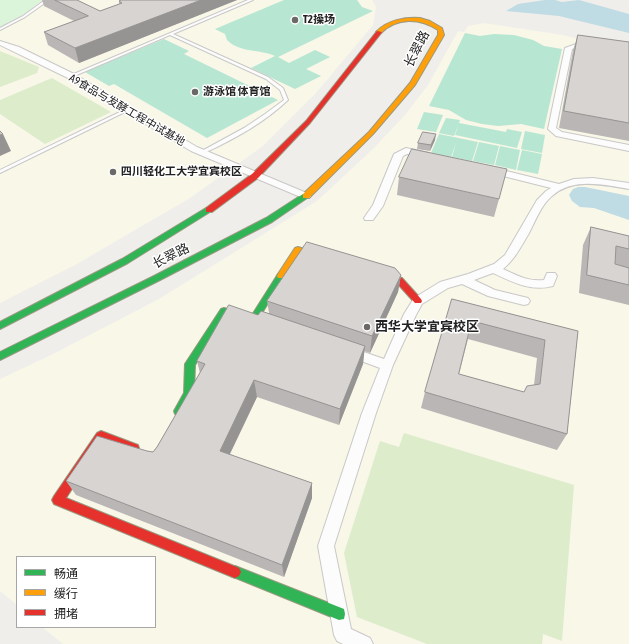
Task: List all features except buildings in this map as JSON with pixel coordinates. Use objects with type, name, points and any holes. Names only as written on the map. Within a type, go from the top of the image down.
[{"type":"main road","name":"长翠路","points":[[0,326],[125,261],[203,214],[255,176],[322,106],[350,67],[382,28],[399,21],[420,20],[432,24],[440,29],[441,35],[413,84],[371,133],[306,196],[269,220],[150,282],[0,356]]},
{"type":"main road","points":[[174,421],[190,393],[190,364],[224,311],[254,319],[298,250],[334,261]]},
{"type":"main road","points":[[370,272],[399,280],[418,300]]},
{"type":"main road","points":[[141,450],[101,436],[58,500],[339,614]]},
{"type":"street","name":"A9食品与发酵工程中试基地","points":[[0,43],[16,49],[71,76],[194,149],[255,176],[306,196]]},
{"type":"street","points":[[599,51],[576,46],[569,48],[552,129],[559,134],[629,148]]},
{"type":"street","points":[[369,218],[378,206],[399,154],[406,151],[434,157]]},
{"type":"street","points":[[478,168],[560,187]]},
{"type":"street","points":[[364,644],[343,635],[326,546],[369,413],[387,365],[418,300],[444,285],[493,269],[509,258],[541,202],[549,193],[560,187],[574,182],[593,181],[629,186]]},
{"type":"street","points":[[493,269],[536,284],[548,283],[551,276]]},
{"type":"street","points":[[463,280],[492,293],[524,301]]},
{"type":"street","points":[[254,319],[269,324]]},
{"type":"street","points":[[335,347],[387,365]]},
{"type":"lane","points":[[0,29],[35,10],[47,0]]},
{"type":"lane","points":[[71,76],[251,0]]},
{"type":"lane","points":[[170,34],[267,78],[282,89],[286,100],[275,109],[224,142],[202,152]]},
{"type":"lane","points":[[0,172],[127,110]]},
{"type":"shaded area","name":"四川轻化工大学宜宾校区","points":[[0,0],[372,0],[376,7],[373,25],[316,93],[263,146],[190,198],[75,265],[0,303]]},
{"type":"shaded area","name":"西华大学宜宾校区","points":[[484,23],[563,35],[629,52],[629,644],[63,644],[43,628],[156,628],[156,556],[16,556],[16,604],[0,591],[0,379],[51,355],[159,299],[317,201],[373,149],[405,115],[428,85],[458,31],[464,32],[468,26]]},
{"type":"green space","points":[[0,0],[42,0],[26,13],[0,27]]},
{"type":"green space","points":[[284,0],[357,0],[362,7],[373,11],[278,57],[289,63],[315,50],[330,57],[306,69],[321,76],[295,89],[251,68],[275,56],[238,47],[227,40],[225,34],[215,29]]},
{"type":"green space","points":[[465,33],[480,36],[494,34],[514,35],[533,40],[544,46],[562,49],[544,129],[521,124],[498,126],[482,124],[466,120],[449,110],[429,106]]},
{"type":"green space","name":"游泳馆 体育馆","points":[[164,39],[189,51],[184,54],[278,100],[207,138],[114,84],[109,86],[85,72]]},
{"type":"green space","points":[[0,51],[39,67],[37,73],[0,87]]},
{"type":"green space","points":[[52,78],[111,112],[45,144],[0,114],[0,100]]},
{"type":"green space","points":[[424,112],[443,115],[436,132],[417,129]]},
{"type":"green space","points":[[446,118],[460,120],[454,136],[439,133]]},
{"type":"green space","points":[[459,123],[506,132],[507,129],[522,132],[517,148],[455,135]]},
{"type":"green space","points":[[525,131],[545,135],[542,153],[521,149]]},
{"type":"green space","points":[[439,134],[478,142],[472,161],[452,157],[456,143],[451,157],[431,153]]},
{"type":"green space","points":[[479,142],[499,146],[494,165],[473,161]]},
{"type":"green space","points":[[500,146],[520,150],[516,170],[495,165]]},
{"type":"green space","points":[[522,150],[542,154],[538,174],[517,170]]},
{"type":"green space","points":[[404,433],[574,485],[562,641],[543,634],[542,644],[427,644],[357,617],[344,553],[380,441],[399,447]]},
{"type":"water","points":[[545,0],[562,2],[579,0],[629,14],[629,33],[559,16],[506,11],[518,4]]},
{"type":"water","points":[[585,187],[629,196],[629,220],[594,208],[580,207],[572,201],[569,195],[573,189]]},
{"type":"traffic: fast","points":[[0,356],[157,278],[269,220],[306,196]]},
{"type":"traffic: fast","points":[[0,326],[125,261],[209,210]]},
{"type":"traffic: fast","points":[[179,411],[189,393],[190,364],[224,311],[254,319],[281,276]]},
{"type":"traffic: fast","points":[[235,572],[339,614]]},
{"type":"traffic: slow","points":[[306,196],[371,133],[413,84],[441,35],[440,29],[420,20],[403,20],[392,23],[379,32]]},
{"type":"traffic: slow","points":[[281,276],[298,250],[324,258]]},
{"type":"traffic: jam","points":[[209,210],[255,176],[308,122],[379,32]]},
{"type":"traffic: jam","points":[[378,274],[399,280],[418,301]]},
{"type":"traffic: jam","points":[[134,448],[101,436],[58,500],[235,572]]},
{"type":"place","name":"T2操场","points":[[295,20]]},
{"type":"place","name":"游泳馆 体育馆","points":[[195,92]]},
{"type":"place","name":"四川轻化工大学宜宾校区","points":[[113,172]]},
{"type":"place","name":"西华大学宜宾校区","points":[[367,327]]}]
